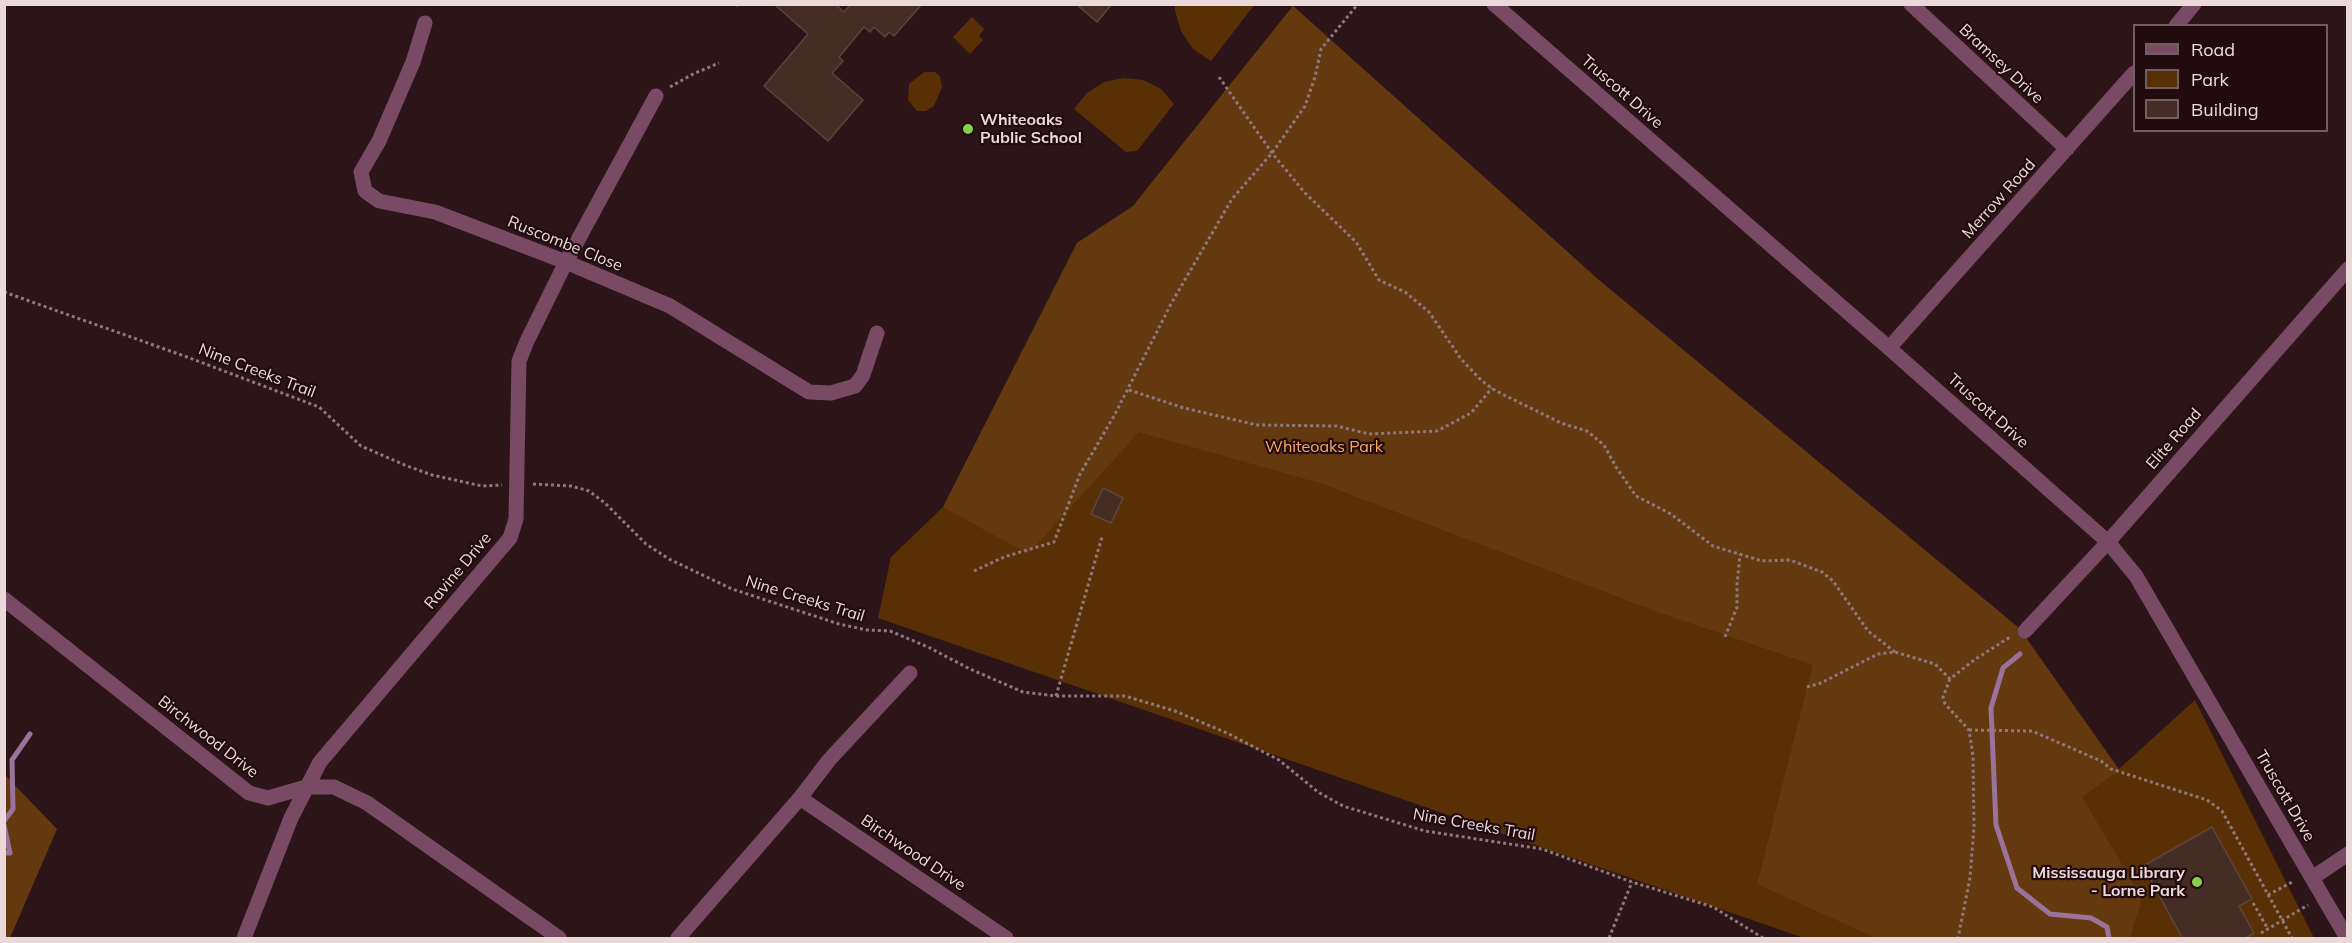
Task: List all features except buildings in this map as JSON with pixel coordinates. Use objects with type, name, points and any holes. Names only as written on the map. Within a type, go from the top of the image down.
[{"type":"street","name":"Truscott Drive","points":[[1494,4],[2108,542],[2136,576],[2347,939]]},
{"type":"street","name":"Bramsey Drive","points":[[1911,4],[2067,149]]},
{"type":"street","points":[[2178,24],[2194,4]]},
{"type":"street","name":"Ruscombe Close","points":[[425,23],[413,62],[379,141],[361,172],[365,191],[379,201],[435,212],[566,262],[670,306],[809,392],[831,393],[855,386],[863,375],[877,333]]},
{"type":"street","name":"Merrow Road","points":[[1889,348],[2133,74]]},
{"type":"street","name":"Ravine Drive","points":[[244,939],[287,828],[320,762],[510,538],[516,519],[519,361],[526,341],[566,262],[656,96]]},
{"type":"street","name":"Elite Road","points":[[2025,631],[2108,542],[2348,268]]},
{"type":"street","name":"Birchwood Drive","points":[[4,599],[249,793],[268,798],[306,787],[334,787],[367,802],[559,939]]},
{"type":"street","points":[[678,939],[800,798],[829,760],[910,673]]},
{"type":"street","name":"Birchwood Drive","points":[[800,798],[1006,939]]},
{"type":"street","points":[[2312,878],[2348,854]]},
{"type":"path","points":[[974,571],[1004,557],[1054,542],[1080,474],[1128,390],[1172,302],[1232,199],[1272,153],[1305,106],[1321,49],[1358,4]]},
{"type":"path","points":[[656,96],[693,74],[720,63]]},
{"type":"path","points":[[1219,77],[1272,153],[1305,193],[1356,242],[1378,280],[1405,292],[1429,312],[1461,359],[1492,388],[1561,423],[1587,431],[1604,445],[1616,468],[1636,496],[1671,514],[1713,546],[1762,561],[1790,560],[1822,572],[1833,581],[1868,631],[1894,652],[1935,664],[1950,679]]},
{"type":"path","name":"Nine Creeks Trail","points":[[4,292],[319,407],[361,446],[432,475],[482,486],[516,484],[571,486],[589,491],[605,502],[646,544],[669,559],[732,590],[839,624],[867,630],[890,631],[1023,692],[1056,696],[1125,696],[1175,711],[1227,733],[1279,760],[1318,792],[1343,806],[1425,831],[1542,849],[1632,882],[1713,907],[1763,939]]},
{"type":"path","points":[[1128,390],[1184,408],[1257,425],[1337,426],[1369,434],[1437,431],[1471,413],[1492,388]]},
{"type":"path","points":[[1056,696],[1102,537]]},
{"type":"path","points":[[1725,638],[1737,607],[1740,554]]},
{"type":"path","points":[[1958,939],[1970,878],[1974,827],[1973,756],[1969,730],[1945,704],[1943,697],[1950,679],[1991,648],[2025,631]]},
{"type":"path","points":[[1807,687],[1821,683],[1878,654],[1894,652]]},
{"type":"path","points":[[1969,730],[2032,731],[2101,761],[2111,770],[2207,800],[2222,811],[2292,939]]},
{"type":"path","points":[[2268,895],[2294,881]]},
{"type":"path","points":[[1609,939],[1632,882]]},
{"type":"path","points":[[2261,933],[2323,896]]},
{"type":"path","points":[[2253,903],[2268,928]]},
{"type":"green space","points":[[1255,4],[1211,61],[1193,49],[1181,31],[1175,11],[1175,5]]},
{"type":"green space","name":"Whiteoaks Park","points":[[1293,6],[1600,281],[2019,628],[2119,769],[2195,700],[2314,938],[1804,938],[878,618],[891,557],[943,507],[1077,243],[1133,206]]},
{"type":"green space","points":[[1293,6],[1600,281],[2019,628],[2119,770],[2082,797],[2142,898],[2130,938],[1876,938],[1757,884],[1813,665],[1655,611],[1323,484],[1139,432],[1028,554],[943,507],[1077,243],[1133,206]]},
{"type":"green space","points":[[972,17],[984,29],[979,36],[983,40],[970,54],[953,37]]},
{"type":"green space","points":[[924,72],[935,72],[940,76],[942,87],[934,106],[926,111],[917,111],[908,100],[909,84]]},
{"type":"green space","points":[[1123,78],[1143,80],[1161,89],[1174,104],[1137,151],[1126,152],[1074,109],[1087,93],[1104,82]]},
{"type":"green space","points":[[5,775],[57,829],[10,938],[4,938]]},
{"type":"waterway","points":[[2020,654],[2003,668],[1991,708],[1996,825],[2017,888],[2050,914],[2091,918],[2107,927],[2109,938]]},
{"type":"waterway","points":[[4,821],[13,809],[12,760],[30,734]]},
{"type":"waterway","points":[[4,825],[10,853],[4,853]]},
{"type":"place","name":"Whiteoaks Public School","points":[[968,129]]},
{"type":"place","name":"Mississauga Library - Lorne Park","points":[[2197,882]]}]
